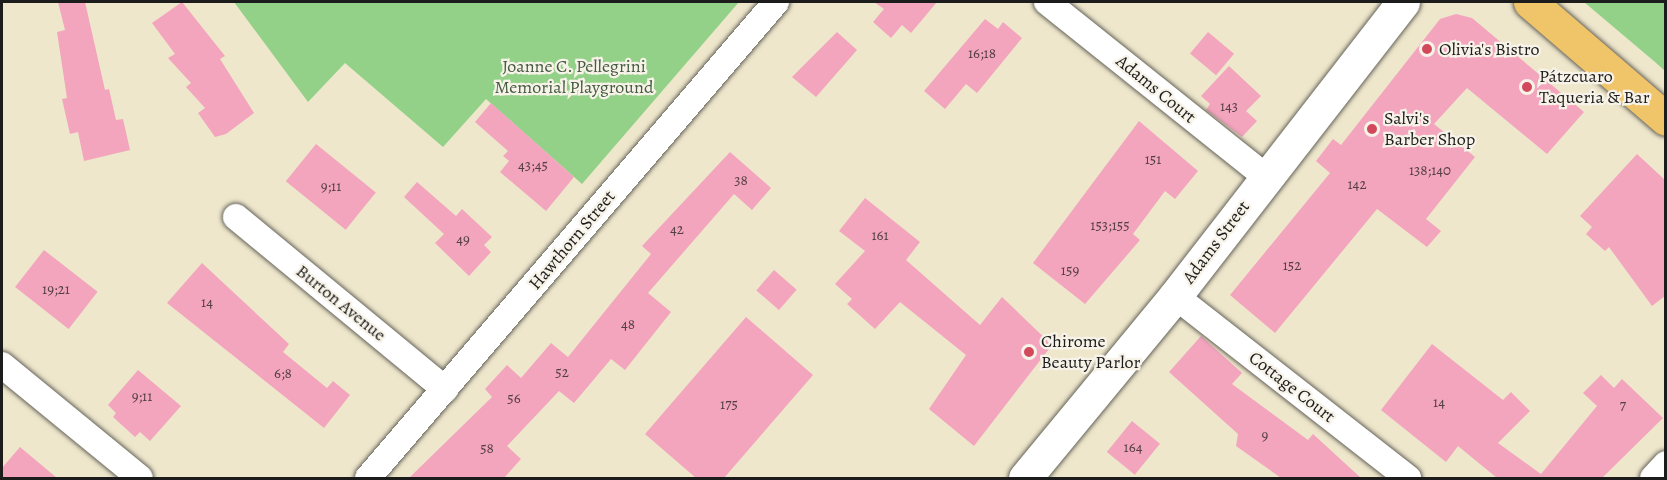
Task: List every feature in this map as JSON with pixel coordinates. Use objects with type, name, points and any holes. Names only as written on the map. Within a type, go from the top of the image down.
[{"type":"main road","points":[[1530,2],[1665,119]]},
{"type":"street","name":"Hawthorn Street","points":[[368,478],[776,2]]},
{"type":"street","name":"Adams Court","points":[[1047,2],[1266,177]]},
{"type":"street","name":"Adams Street","points":[[1025,478],[1175,296],[1403,2]]},
{"type":"street","name":"Burton Avenue","points":[[236,217],[445,389]]},
{"type":"street","name":"Cottage Court","points":[[1175,296],[1408,478]]},
{"type":"street","points":[[2,365],[141,478]]},
{"type":"street","points":[[1653,478],[1665,464]]},
{"type":"green space","name":"Joanne C. Pellegrini Memorial Playground","points":[[234,2],[739,2],[582,184],[486,99],[443,147],[345,63],[308,102]]},
{"type":"green space","points":[[1584,2],[1665,2],[1665,71],[1655,62]]},
{"type":"building","points":[[58,2],[85,2],[105,90],[109,89],[116,120],[123,119],[130,150],[84,161],[78,132],[70,134],[62,99],[67,98],[57,32],[65,30]]},
{"type":"building","points":[[182,2],[225,56],[220,59],[254,113],[226,134],[215,137],[198,113],[205,108],[186,87],[191,83],[168,58],[175,54],[152,23]]},
{"type":"building","points":[[874,2],[937,2],[911,33],[902,25],[891,38],[873,22],[884,9]]},
{"type":"building","points":[[1456,14],[1472,18],[1584,112],[1547,154],[1467,88],[1434,124],[1475,157],[1426,219],[1441,231],[1427,247],[1377,209],[1275,333],[1230,295],[1330,173],[1316,161],[1333,139],[1341,145],[1440,19]]},
{"type":"building","points":[[985,19],[998,29],[1003,22],[1022,38],[977,93],[966,84],[945,109],[924,91]]},
{"type":"building","points":[[837,32],[857,50],[816,97],[792,77]]},
{"type":"building","points":[[1208,32],[1234,54],[1216,75],[1190,53]]},
{"type":"building","points":[[1229,66],[1261,96],[1246,111],[1257,121],[1242,137],[1206,110],[1210,104],[1201,96]]},
{"type":"building","points":[[491,103],[574,177],[546,211],[500,172],[509,161],[503,156],[508,151],[475,122]]},
{"type":"building","points":[[1139,121],[1198,171],[1175,199],[1165,191],[1133,234],[1140,240],[1085,304],[1033,263]]},
{"type":"building","points":[[316,144],[376,192],[346,230],[286,181]]},
{"type":"building","points":[[730,152],[771,188],[752,210],[734,194],[648,293],[671,312],[625,370],[611,359],[574,403],[559,391],[507,446],[521,459],[504,478],[409,478],[492,397],[485,389],[507,365],[521,378],[551,343],[568,357],[651,254],[642,246]]},
{"type":"building","points":[[1637,154],[1665,180],[1665,296],[1652,306],[1609,247],[1605,251],[1586,234],[1592,227],[1580,216]]},
{"type":"building","points":[[417,182],[456,216],[462,209],[492,237],[484,245],[491,252],[469,276],[435,243],[444,234],[404,197]]},
{"type":"building","points":[[865,198],[920,242],[906,260],[980,325],[1002,297],[1052,345],[974,446],[929,409],[966,355],[900,302],[875,329],[847,304],[852,299],[835,284],[865,251],[839,231]]},
{"type":"building","points":[[44,250],[98,292],[69,329],[15,287]]},
{"type":"building","points":[[202,263],[289,344],[283,352],[327,388],[333,381],[350,395],[324,428],[167,303]]},
{"type":"building","points":[[774,270],[797,290],[779,310],[756,290]]},
{"type":"building","points":[[746,317],[813,375],[724,478],[696,478],[645,434]]},
{"type":"building","points":[[1201,336],[1242,373],[1232,384],[1308,440],[1313,434],[1361,478],[1281,478],[1236,446],[1238,434],[1169,372]]},
{"type":"building","points":[[1432,344],[1503,400],[1511,392],[1530,411],[1498,443],[1541,474],[1597,406],[1583,393],[1601,375],[1614,388],[1622,379],[1663,418],[1602,478],[1497,478],[1458,446],[1446,462],[1381,410]]},
{"type":"building","points":[[138,370],[181,406],[150,441],[140,432],[135,437],[113,417],[116,413],[108,405]]},
{"type":"building","points":[[1132,421],[1160,444],[1135,475],[1107,452]]},
{"type":"building","points":[[20,447],[57,478],[2,478],[2,468]]},
{"type":"place","name":"Olivia's Bistro","points":[[1427,49]]},
{"type":"place","name":"Pátzcuaro Taqueria & Bar","points":[[1527,87]]},
{"type":"place","name":"Salvi's Barber Shop","points":[[1372,129]]},
{"type":"place","name":"Chirome Beauty Parlor","points":[[1029,352]]}]
